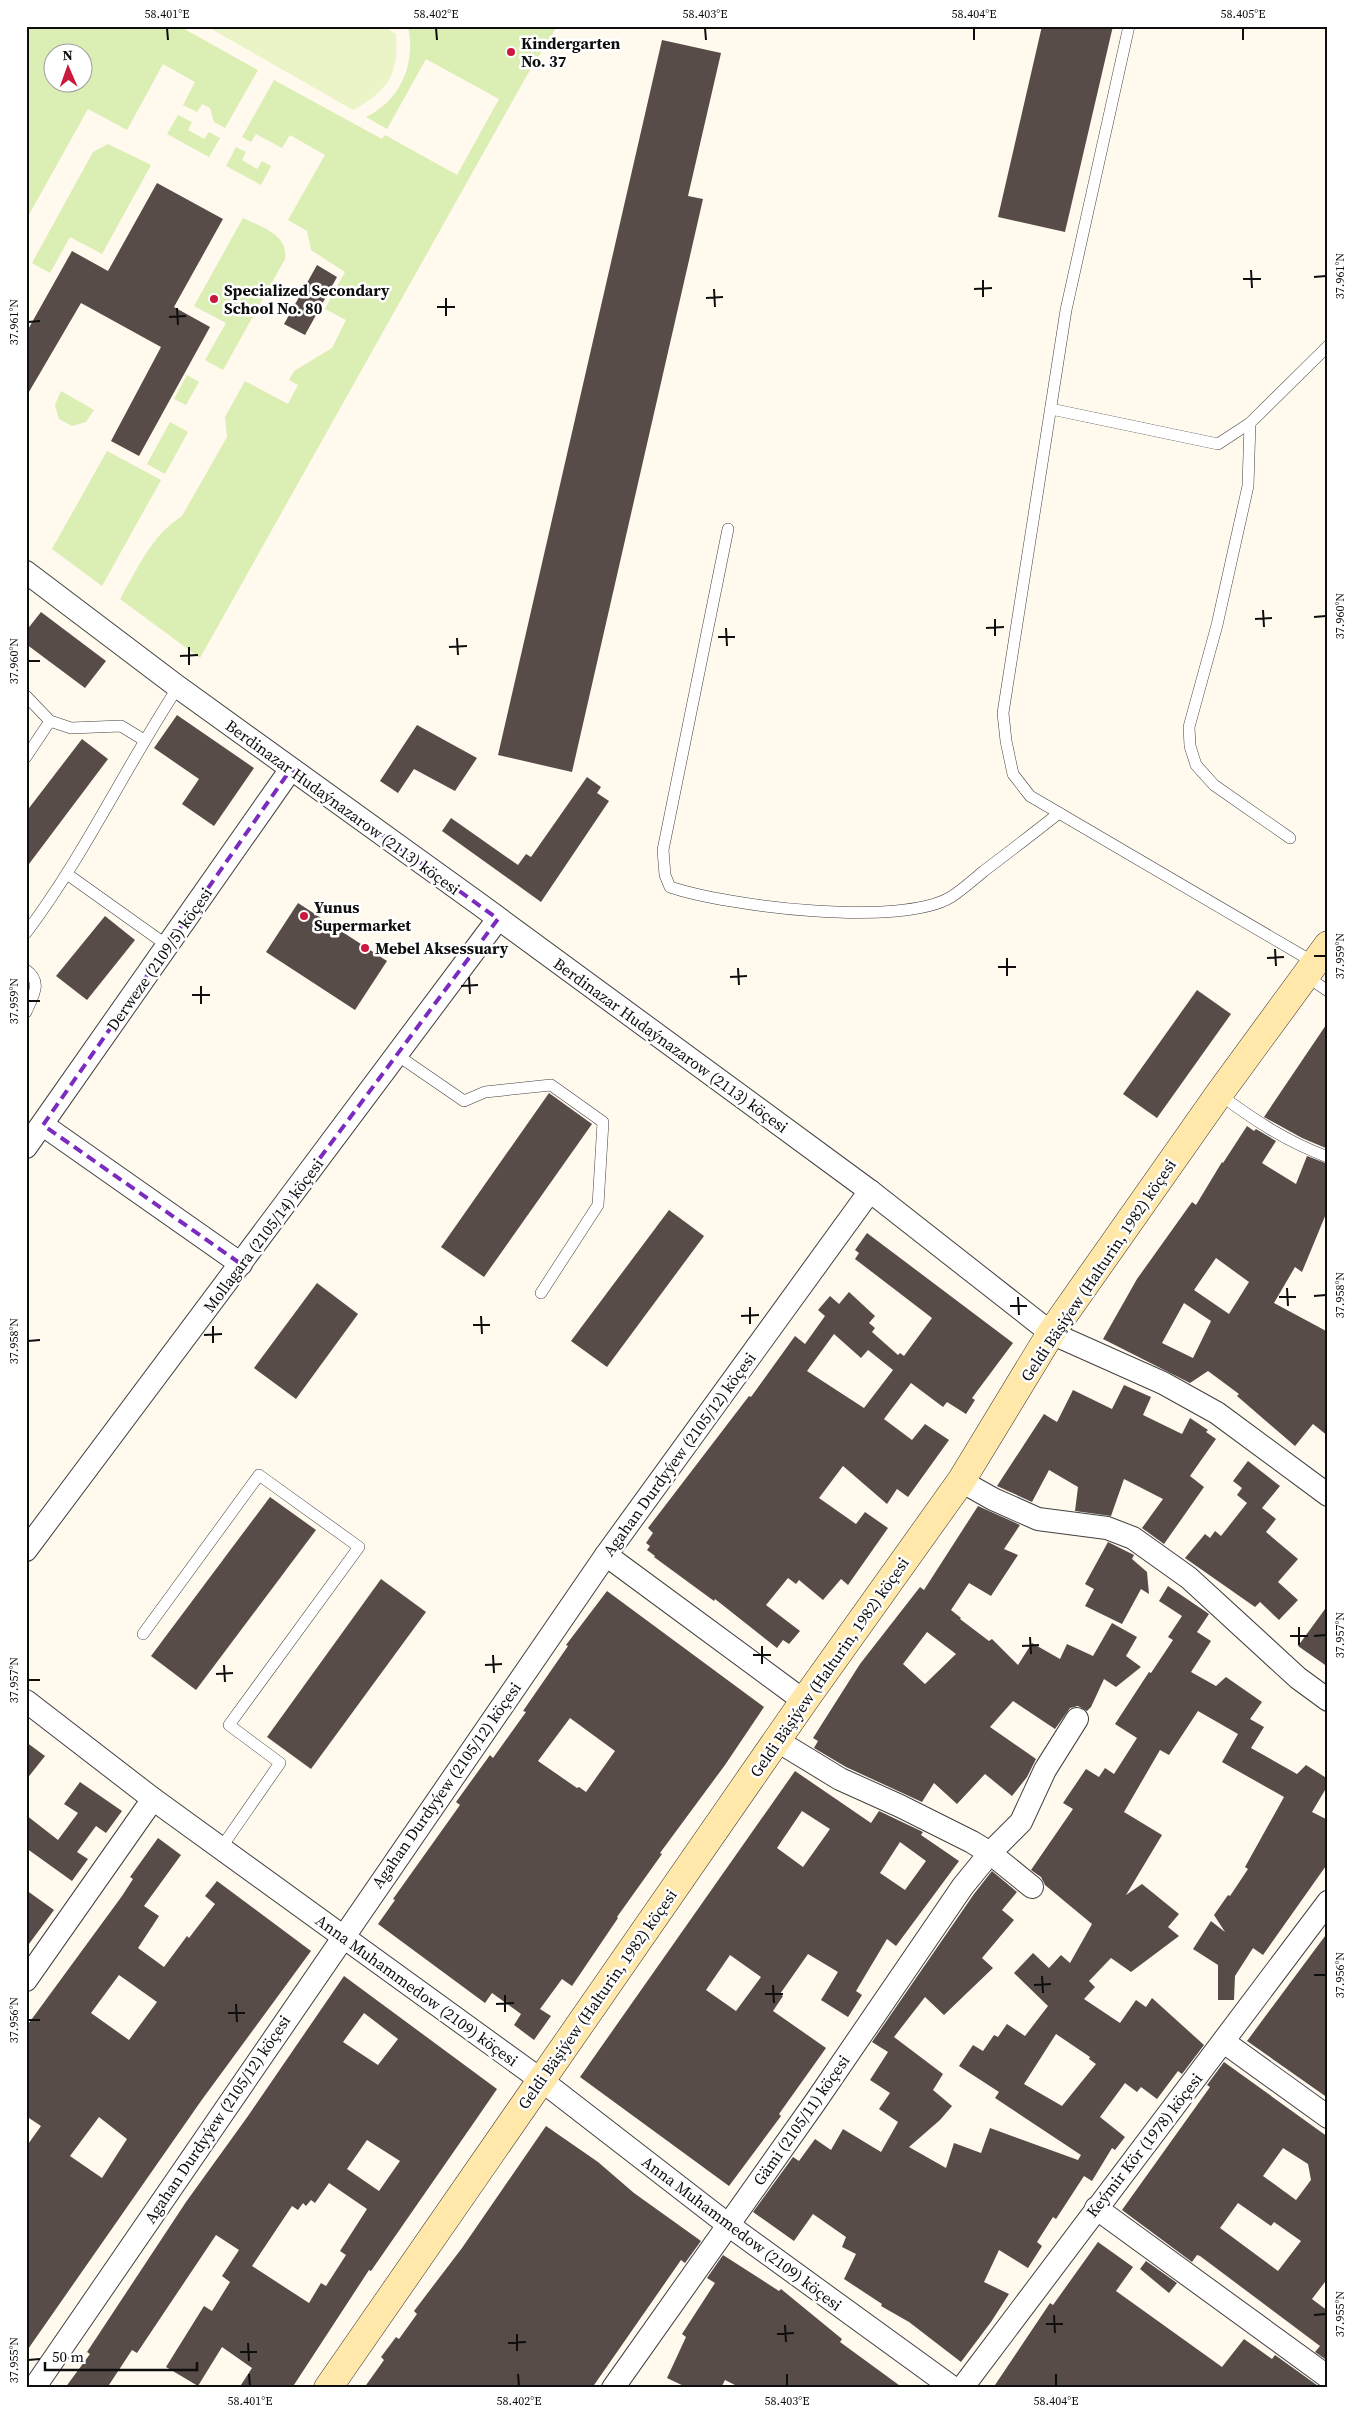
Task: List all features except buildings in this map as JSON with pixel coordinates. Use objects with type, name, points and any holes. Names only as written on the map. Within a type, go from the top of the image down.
[{"type":"street","name":"Berdinazar Hudaýnazarow (2113) köçesi","points":[[26,572],[178,688],[870,1191],[1051,1333],[1163,1383],[1217,1413],[1328,1495]]},
{"type":"street","name":"Derweze (2109/5) köçesi","points":[[26,1147],[291,769]]},
{"type":"street","name":"Mollagara (2105/14) köçesi","points":[[26,1550],[498,919]]},
{"type":"street","name":"Geldi Bäşiýew (Halturin, 1982) köçesi","points":[[328,2388],[776,1740],[961,1481],[1051,1333],[1219,1094],[1319,969]]},
{"type":"street","points":[[43,1125],[241,1264]]},
{"type":"street","name":"Agahan Durdyýew (2105/12) köçesi","points":[[34,2388],[342,1936],[606,1555],[870,1191]]},
{"type":"street","points":[[961,1481],[993,1499],[1038,1520],[1107,1528],[1133,1538],[1189,1578],[1298,1678],[1328,1700]]},
{"type":"street","points":[[606,1555],[804,1701]]},
{"type":"street","name":"Anna Muhammedow (2109) köçesi","points":[[26,1701],[153,1799],[541,2080],[727,2224],[953,2388]]},
{"type":"street","name":"Gämi (2105/11) köçesi","points":[[613,2388],[727,2224],[816,2101],[963,1886],[990,1853],[1021,1822],[1045,1770],[1077,1719]]},
{"type":"street","points":[[776,1740],[840,1779],[952,1831],[990,1853],[1032,1887]]},
{"type":"street","points":[[26,1980],[153,1799]]},
{"type":"street","name":"Keýmir Kör (1978) köçesi","points":[[962,2388],[1328,1902]]},
{"type":"street","points":[[1224,2042],[1328,2117]]},
{"type":"street","points":[[1096,2208],[1328,2376]]},
{"type":"lane","points":[[1129,26],[1066,310],[1003,713],[1013,774],[1030,796],[1319,969]]},
{"type":"lane","points":[[1051,409],[1218,444],[1250,423],[1328,346]]},
{"type":"lane","points":[[1250,423],[1248,486],[1217,625],[1189,726],[1190,746],[1196,765],[1214,786],[1290,838]]},
{"type":"lane","points":[[728,529],[663,850],[665,875],[670,887],[723,900],[800,910],[889,912],[921,908],[950,898],[1059,813]]},
{"type":"lane","points":[[26,933],[68,874],[144,740],[178,688]]},
{"type":"lane","points":[[26,696],[50,721],[72,728],[121,726],[144,740]]},
{"type":"lane","points":[[26,757],[50,721]]},
{"type":"lane","points":[[68,874],[168,946]]},
{"type":"lane","points":[[26,970],[34,975],[37,988],[26,1012]]},
{"type":"lane","points":[[397,1055],[464,1101],[486,1092],[551,1085],[603,1122],[598,1205],[541,1293]]},
{"type":"lane","points":[[1219,1094],[1258,1124],[1286,1140],[1328,1157]]},
{"type":"lane","points":[[144,1634],[260,1475],[359,1547],[229,1725],[280,1763],[221,1848]]},
{"type":"highlighted area","points":[[291,769],[498,919],[241,1264],[43,1125]]},
{"type":"green space","points":[[26,26],[179,26],[258,70],[225,128],[214,122],[210,108],[202,104],[197,112],[183,105],[195,82],[163,64],[127,130],[88,109],[26,220]]},
{"type":"green space","points":[[206,26],[383,26],[396,34],[393,71],[389,80],[375,96],[353,110]]},
{"type":"green space","points":[[408,26],[557,26],[526,77],[200,658],[120,599],[146,553],[162,533],[182,516],[227,437],[225,417],[245,381],[288,404],[298,385],[289,380],[294,371],[332,348],[346,320],[325,309],[345,272],[311,250],[307,231],[288,220],[325,155],[290,135],[282,148],[256,134],[251,142],[242,137],[274,80],[382,139],[385,135],[457,175],[499,99],[426,59],[387,129],[366,117],[388,101],[397,91],[403,79],[410,54]]},
{"type":"green space","points":[[178,115],[192,122],[188,130],[204,139],[209,132],[220,138],[209,157],[167,134]]},
{"type":"green space","points":[[108,144],[151,165],[102,254],[70,237],[50,273],[32,263],[93,152]]},
{"type":"green space","points":[[236,147],[246,152],[242,160],[257,169],[262,161],[271,166],[261,185],[226,166]]},
{"type":"green space","points":[[243,218],[278,238],[283,244],[285,259],[223,370],[205,360],[226,323],[194,306]]},
{"type":"green space","points":[[187,375],[199,382],[186,405],[174,399]]},
{"type":"green space","points":[[61,391],[94,410],[86,422],[72,426],[59,419],[55,405]]},
{"type":"green space","points":[[170,422],[188,432],[165,474],[147,464]]},
{"type":"green space","points":[[107,451],[161,480],[102,586],[52,549]]},
{"type":"place","name":"Kindergarten No. 37","points":[[511,52]]},
{"type":"place","name":"Specialized Secondary School No. 80","points":[[214,299]]},
{"type":"place","name":"Yunus Supermarket","points":[[304,916]]},
{"type":"place","name":"Mebel Aksessuary","points":[[365,948]]}]
